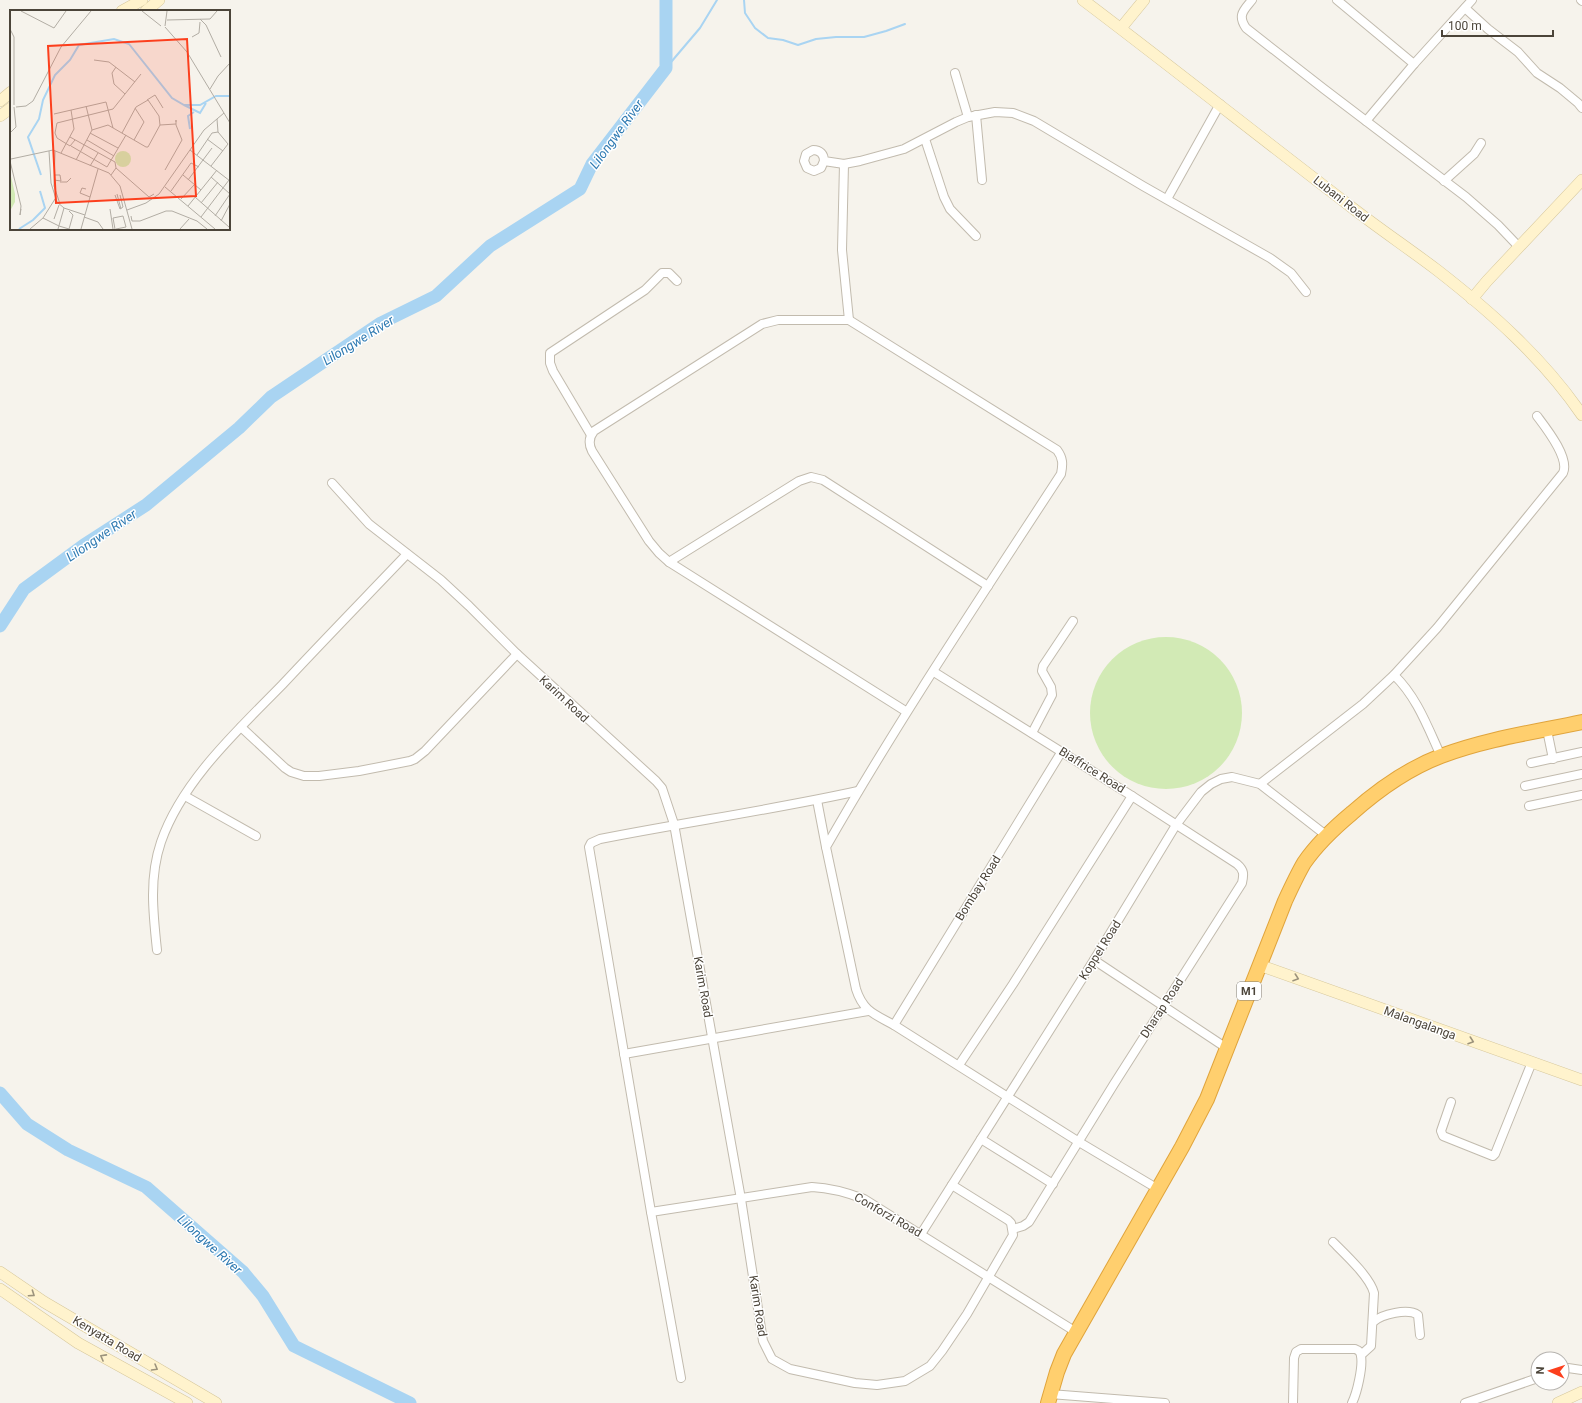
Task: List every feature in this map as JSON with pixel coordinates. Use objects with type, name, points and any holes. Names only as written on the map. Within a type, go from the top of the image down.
[{"type":"highway","name":"M1","points":[[1049,1399],[1064,1354],[1208,1098],[1285,901],[1298,874],[1308,858],[1327,836],[1383,786],[1411,769],[1441,756],[1501,740],[1582,722]]},
{"type":"street","points":[[124,10],[142,0]]},
{"type":"street","points":[[147,10],[159,0]]},
{"type":"street","name":"Lubani Road","points":[[1083,0],[1220,104],[1351,207],[1437,270],[1472,299],[1497,320],[1543,366],[1557,381],[1582,415]]},
{"type":"street","points":[[1121,28],[1144,0]]},
{"type":"street","points":[[1252,0],[1242,14],[1241,18],[1246,28],[1471,202],[1498,225],[1519,247]]},
{"type":"street","points":[[1337,0],[1414,64]]},
{"type":"street","points":[[1366,121],[1414,64],[1472,0]]},
{"type":"street","points":[[1465,8],[1488,29],[1518,52],[1536,73],[1560,88],[1582,108]]},
{"type":"street","points":[[955,73],[972,116],[982,180]]},
{"type":"street","points":[[0,101],[10,93]]},
{"type":"street","points":[[1167,199],[1220,104]]},
{"type":"street","points":[[0,116],[10,109]]},
{"type":"street","points":[[824,161],[844,164],[904,149],[956,122],[972,116],[1001,112],[1013,113],[1023,116],[1270,258],[1290,273],[1306,292]]},
{"type":"street","points":[[925,138],[944,197],[950,209],[976,236]]},
{"type":"street","points":[[1444,181],[1474,154],[1482,143]]},
{"type":"street","points":[[844,164],[842,250],[849,320]]},
{"type":"street","points":[[1472,299],[1582,180]]},
{"type":"street","points":[[591,435],[553,371],[550,363],[550,353],[644,290],[662,273],[669,273],[677,281]]},
{"type":"street","points":[[826,847],[858,791],[907,712],[1061,474],[1063,468],[1061,455],[1057,450],[849,320],[778,320],[762,324],[594,431],[591,435],[590,446],[596,457],[649,541],[669,562],[907,712]]},
{"type":"street","points":[[1260,784],[1363,704],[1394,675],[1437,628],[1564,472],[1561,453],[1537,416]]},
{"type":"street","points":[[669,562],[799,480],[811,477],[824,480],[988,586]]},
{"type":"street","name":"Karim Road","points":[[332,483],[369,524],[458,595],[517,654],[662,788],[674,824],[741,1199],[763,1341],[772,1359],[790,1369],[855,1383],[877,1385],[905,1381],[930,1366],[942,1351],[967,1314],[1011,1240],[1013,1229]]},
{"type":"street","points":[[157,950],[152,901],[155,864],[165,832],[185,796],[208,764],[241,727],[407,554]]},
{"type":"street","points":[[1032,733],[1052,696],[1051,687],[1042,671],[1043,666],[1073,621]]},
{"type":"street","points":[[241,727],[285,768],[304,776],[360,771],[410,761],[425,751],[517,654]]},
{"type":"street","name":"Biaffrice Road","points":[[934,672],[1062,751],[1237,864],[1242,869],[1244,875]]},
{"type":"street","points":[[1394,675],[1404,685],[1421,712],[1441,756]]},
{"type":"street","points":[[1547,730],[1553,759]]},
{"type":"street","name":"Bombay Road","points":[[894,1025],[1062,751]]},
{"type":"street","points":[[1531,763],[1582,752]]},
{"type":"street","points":[[1524,786],[1582,774]]},
{"type":"street","name":"Koppel Road","points":[[921,1234],[1094,960],[1176,825],[1197,796],[1211,784],[1220,779],[1232,777],[1260,784],[1327,836]]},
{"type":"street","points":[[680,1378],[624,1054],[590,847],[591,843],[600,839],[674,824],[817,800],[858,791]]},
{"type":"street","points":[[1528,806],[1582,795]]},
{"type":"street","points":[[185,796],[256,836]]},
{"type":"street","points":[[959,1065],[1013,984],[1132,796]]},
{"type":"street","points":[[817,800],[856,989],[860,1000],[868,1011],[894,1025],[1079,1142],[1158,1189]]},
{"type":"street","name":"Dharap Road","points":[[1013,1229],[1023,1226],[1029,1222],[1242,883],[1244,875]]},
{"type":"street","points":[[1094,960],[1164,1005],[1228,1049]]},
{"type":"street","name":"Malangalanga","points":[[1259,965],[1582,1080]]},
{"type":"street","points":[[624,1054],[868,1011]]},
{"type":"street","points":[[1451,1102],[1441,1131],[1443,1136],[1492,1156],[1495,1154],[1532,1062]]},
{"type":"street","points":[[981,1139],[1053,1184]]},
{"type":"street","points":[[952,1185],[1008,1220],[1013,1229]]},
{"type":"street","name":"Conforzi Road","points":[[651,1212],[812,1187],[829,1188],[864,1199],[989,1276],[1076,1332]]},
{"type":"street","points":[[1333,1242],[1359,1270],[1374,1293],[1371,1346],[1361,1355]]},
{"type":"street","name":"Kenyatta Road","points":[[0,1272],[44,1302],[216,1403]]},
{"type":"street","name":"Kenyatta Road","points":[[0,1289],[78,1343],[186,1403]]},
{"type":"street","points":[[1373,1322],[1378,1317],[1391,1313],[1414,1313],[1418,1315],[1420,1334]]},
{"type":"street","points":[[1292,1403],[1294,1358],[1296,1352],[1301,1349],[1355,1349],[1359,1351],[1361,1355],[1359,1384],[1352,1403]]},
{"type":"street","points":[[1570,1368],[1582,1370]]},
{"type":"street","points":[[1465,1403],[1530,1381]]},
{"type":"street","points":[[1558,1403],[1582,1392]]},
{"type":"street","points":[[1049,1399],[1165,1403]]},
{"type":"green space","points":[[1166,637],[1188,640],[1202,646],[1220,659],[1233,677],[1239,691],[1242,713],[1239,735],[1233,749],[1220,767],[1202,780],[1188,786],[1166,789],[1144,786],[1130,780],[1112,767],[1099,749],[1093,735],[1090,713],[1093,691],[1099,677],[1112,659],[1130,646],[1144,640]]},
{"type":"waterway","name":"Lilongwe River","points":[[0,626],[24,589],[84,545],[146,505],[239,428],[271,397],[381,323],[436,296],[490,246],[580,189],[592,164],[666,68],[666,0]]},
{"type":"waterway","points":[[666,68],[700,28],[717,0]]},
{"type":"waterway","points":[[744,0],[745,13],[755,28],[768,38],[783,40],[798,45],[816,39],[864,37],[905,24]]},
{"type":"waterway","name":"Lilongwe River","points":[[0,1093],[27,1124],[68,1150],[146,1187],[243,1272],[263,1296],[294,1346],[410,1403]]}]
